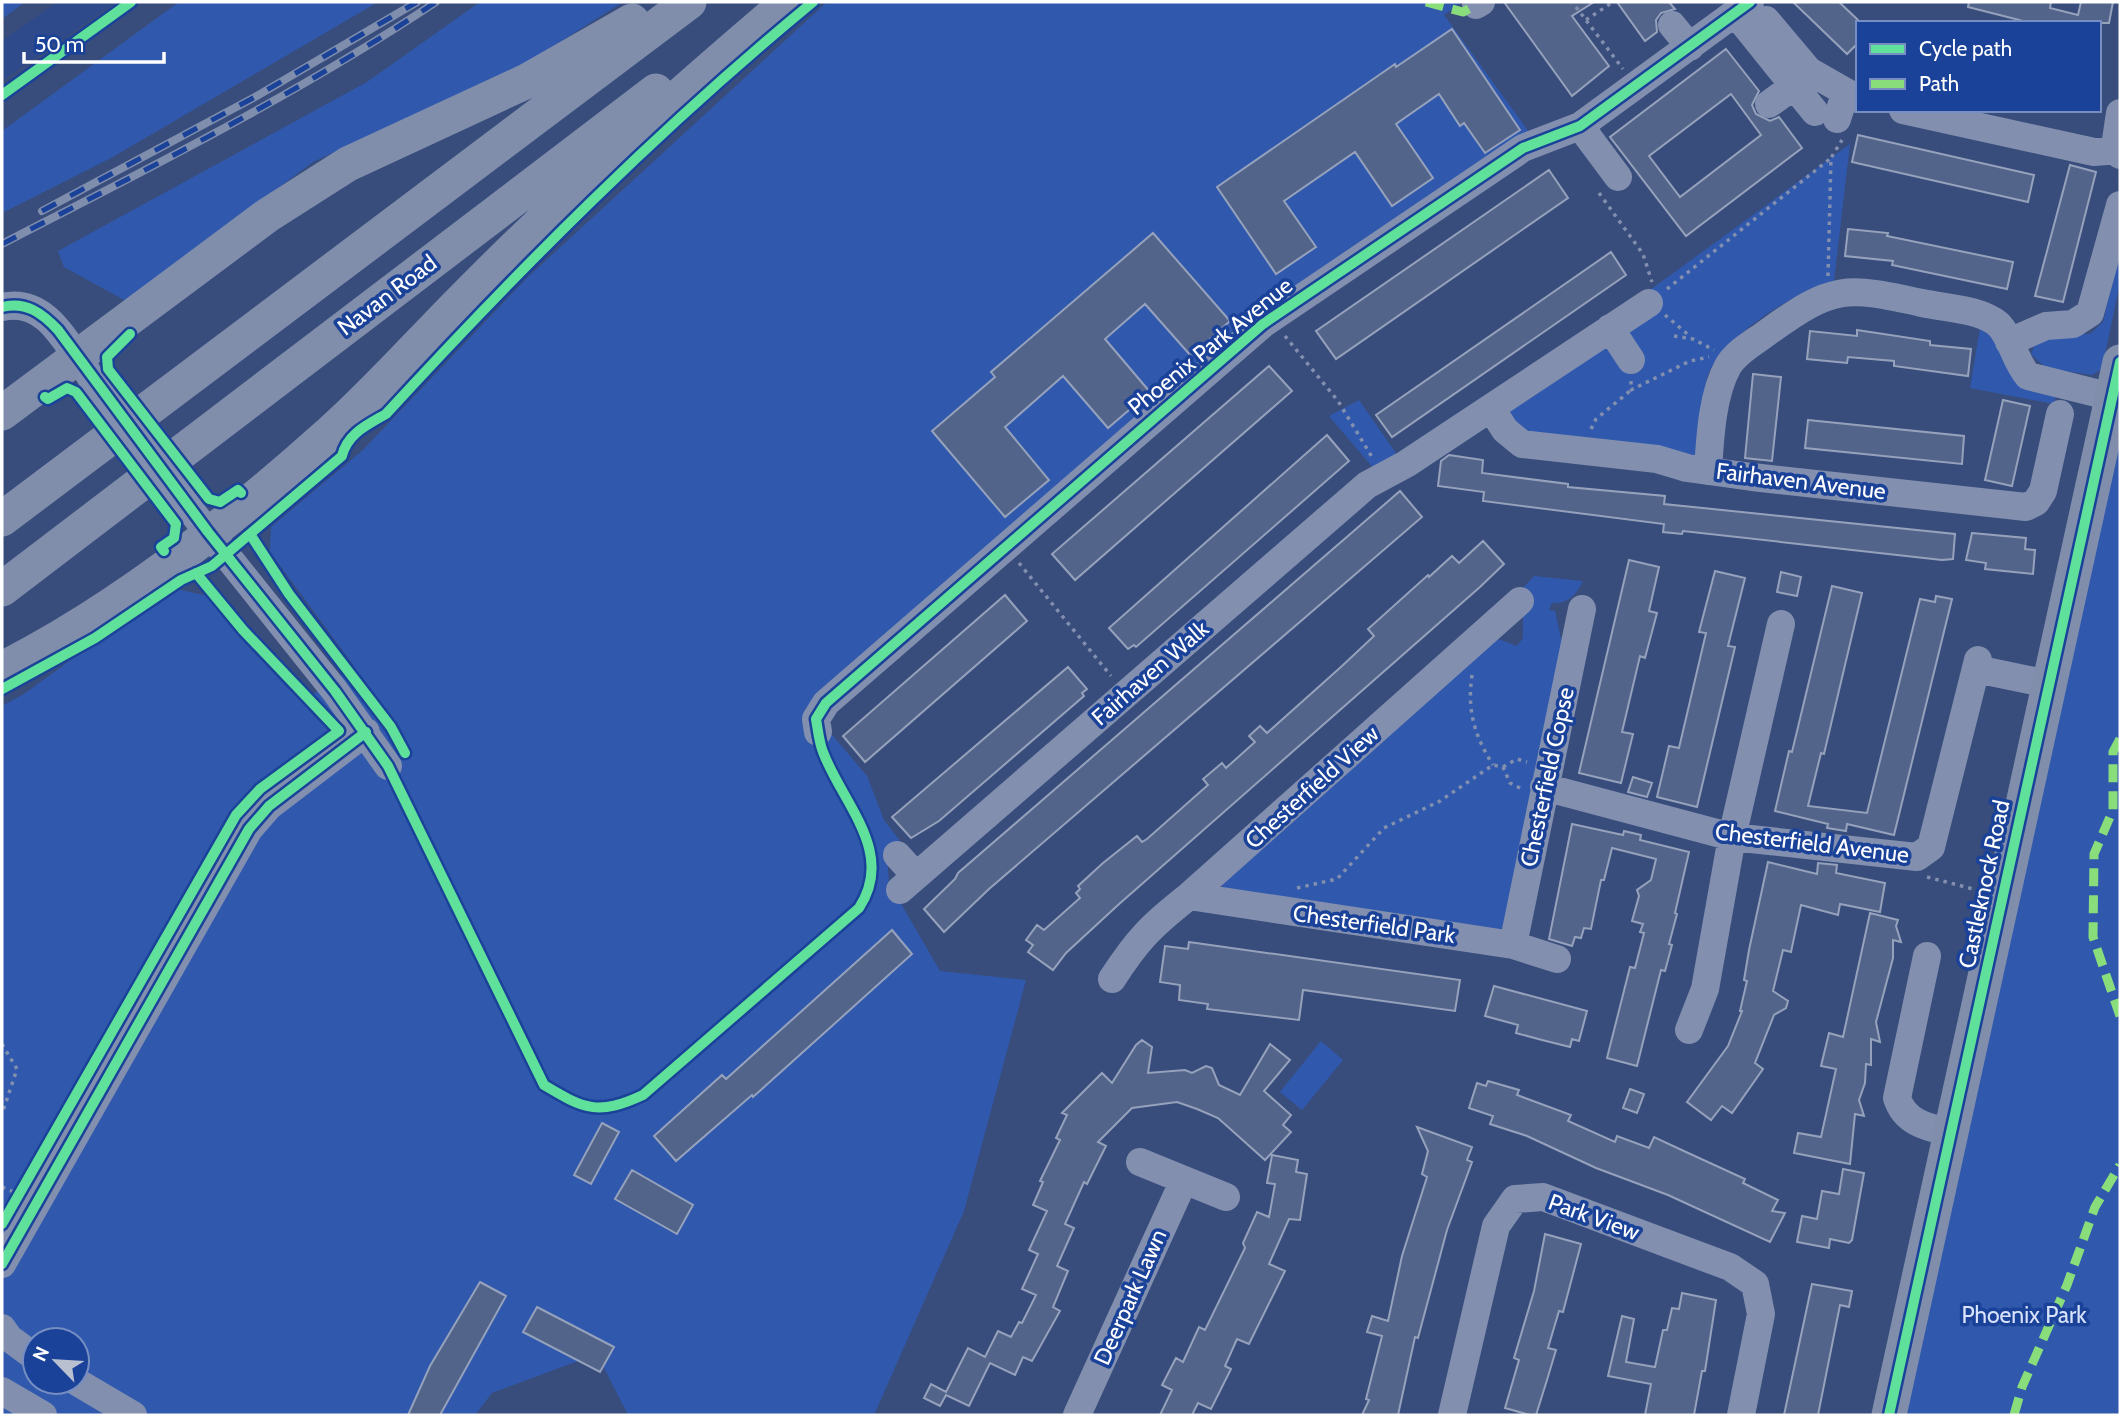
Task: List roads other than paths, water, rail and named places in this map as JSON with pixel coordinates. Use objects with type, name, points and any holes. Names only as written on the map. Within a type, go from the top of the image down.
[{"type":"main road","points":[[2,413],[84,367],[268,215],[348,164],[527,81],[661,2]]},
{"type":"main road","points":[[2,519],[689,2]]},
{"type":"main road","name":"Navan Road","points":[[2,589],[773,2]]},
{"type":"main road","points":[[2,669],[93,615],[198,519],[332,431],[466,297],[619,152],[788,2]]},
{"type":"main road","name":"Castleknock Road","points":[[1889,1415],[2120,362]]},
{"type":"street","points":[[1751,12],[1794,86],[1839,106]]},
{"type":"street","points":[[1751,12],[1839,106]]},
{"type":"street","name":"Phoenix Park Avenue","points":[[818,732],[816,719],[826,703],[1272,317],[1523,148],[1580,126],[1690,47],[1751,12]]},
{"type":"street","points":[[1672,25],[1690,47]]},
{"type":"street","points":[[1769,104],[1794,86]]},
{"type":"street","points":[[1912,112],[2083,150],[2120,153],[2116,140],[2120,113]]},
{"type":"street","points":[[1580,126],[1605,181]]},
{"type":"street","points":[[2009,342],[2046,326],[2073,324],[2090,313],[2120,205]]},
{"type":"street","points":[[1708,471],[1718,391],[1728,366],[1738,354],[1806,304],[1830,295],[1874,292],[1983,316],[1999,326],[2019,365],[2028,376],[2112,397]]},
{"type":"street","points":[[1491,408],[1650,302]]},
{"type":"street","points":[[2,307],[26,307],[45,316],[198,519],[366,732],[388,766]]},
{"type":"street","points":[[1610,328],[1632,368]]},
{"type":"street","name":"Fairhaven Avenue","points":[[1491,408],[1505,430],[1522,444],[1657,459],[1708,471],[2026,507],[2036,502],[2043,491],[2060,414]]},
{"type":"street","name":"Fairhaven Walk","points":[[897,855],[908,883],[1367,485],[1491,408]]},
{"type":"street","name":"Chesterfield View","points":[[1112,979],[1137,940],[1189,897],[1520,601]]},
{"type":"street","name":"Chesterfield Copse","points":[[1513,945],[1582,609]]},
{"type":"street","points":[[1689,1030],[1704,989],[1714,946],[1732,837],[1782,624]]},
{"type":"street","name":"Chesterfield Avenue","points":[[1543,791],[1732,837],[1917,857],[1931,846],[1977,665],[2049,684]]},
{"type":"street","points":[[2,1264],[220,855],[249,829],[269,806],[366,732]]},
{"type":"street","name":"Chesterfield Park","points":[[1189,897],[1513,945],[1557,958]]},
{"type":"street","points":[[1927,956],[1897,1098],[1902,1113],[1916,1123],[1951,1133]]},
{"type":"street","points":[[1140,1162],[1226,1197]]},
{"type":"street","name":"Deerpark Lawn","points":[[1077,1415],[1184,1180]]},
{"type":"street","name":"Park View","points":[[1452,1415],[1496,1226],[1515,1199],[1544,1197],[1730,1267],[1755,1284],[1761,1314],[1741,1415]]},
{"type":"street","points":[[2,1328],[9,1338],[21,1347]]},
{"type":"street","points":[[91,1390],[125,1413]]},
{"type":"street","points":[[2,1391],[43,1415]]},
{"type":"railway","points":[[42,211],[255,97],[417,2]]},
{"type":"railway","points":[[2,244],[277,99],[436,2]]},
{"type":"park label","name":"Phoenix Park","points":[[2024,1315]]}]
